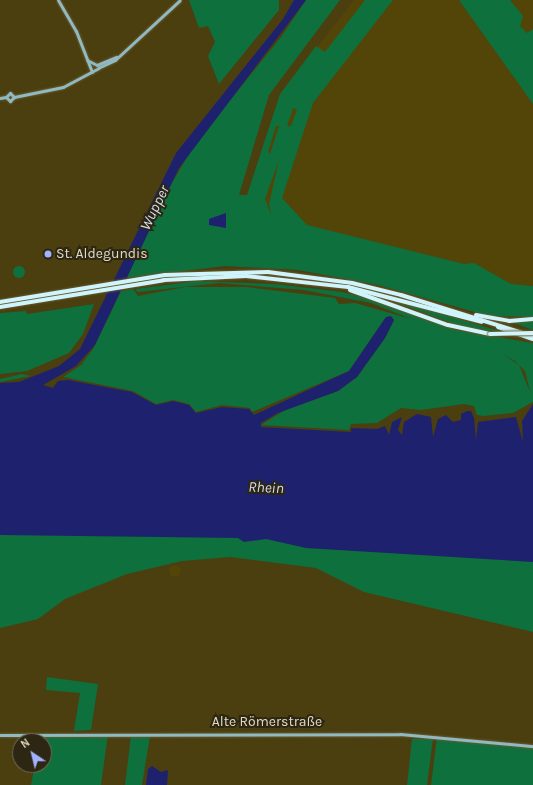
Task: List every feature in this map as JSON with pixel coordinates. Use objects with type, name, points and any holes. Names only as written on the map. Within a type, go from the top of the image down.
[{"type":"highway","points":[[0,302],[88,288],[211,272],[268,272],[352,284],[466,313],[509,321],[533,319]]},
{"type":"highway","points":[[0,307],[86,293],[148,280],[223,275],[326,284],[426,306],[533,339]]},
{"type":"highway","points":[[326,284],[389,301],[448,325],[490,334],[533,332]]},
{"type":"highway","points":[[466,313],[533,336]]},
{"type":"street","points":[[58,0],[91,68]]},
{"type":"street","points":[[6,97],[10,101],[14,97],[57,88],[86,75],[91,68],[117,56],[180,0]]},
{"type":"street","points":[[91,68],[97,66]]},
{"type":"street","points":[[0,98],[6,97],[10,93],[14,97]]},
{"type":"street","name":"Alte Römerstraße","points":[[0,736],[400,734],[533,746]]},
{"type":"shaded area","points":[[354,0],[533,0],[533,310],[303,260],[250,204],[280,94]]},
{"type":"shaded area","points":[[173,565],[177,565],[181,571],[177,577],[173,577],[169,573],[169,569]]},
{"type":"green space","points":[[189,0],[279,0],[279,10],[219,84],[208,56],[215,42],[208,26],[199,28]]},
{"type":"green space","points":[[306,0],[340,0],[269,95],[239,195],[247,195],[280,94],[316,46],[325,52],[365,0],[393,0],[313,103],[282,198],[307,225],[464,264],[474,263],[511,284],[533,286],[533,317],[489,316],[378,285],[298,270],[225,266],[126,278],[170,186],[195,144],[281,37]],"holes":[[[293,108],[297,110],[291,126],[287,126]],[[276,126],[279,126],[270,154],[268,152]],[[279,160],[269,204],[271,215],[265,199]]]},
{"type":"green space","points":[[459,0],[510,0],[523,16],[520,26],[527,33],[533,29],[533,104]]},
{"type":"green space","points":[[17,266],[21,266],[25,272],[21,278],[17,278],[13,274],[13,270]]},
{"type":"green space","points":[[197,281],[276,284],[342,292],[371,299],[456,330],[533,343],[533,402],[513,413],[483,416],[477,415],[474,406],[464,404],[421,410],[401,408],[377,423],[351,424],[349,430],[261,425],[285,410],[338,391],[357,377],[385,338],[394,320],[386,317],[349,371],[252,412],[250,408],[222,405],[196,412],[189,404],[173,400],[156,404],[133,391],[63,377],[81,365],[93,349],[121,291],[133,289],[138,296],[185,287],[247,287],[335,298],[339,304],[355,303],[411,319],[371,303],[304,290],[219,283],[138,292],[135,289]],"holes":[[[519,365],[525,371],[530,392]]]},
{"type":"green space","points":[[389,300],[429,310],[503,332],[468,329]]},
{"type":"green space","points":[[94,304],[83,334],[69,353],[27,371],[0,374],[0,313],[26,311],[27,314]]},
{"type":"green space","points":[[533,321],[533,330],[511,322],[512,322]]},
{"type":"green space","points":[[22,374],[31,376],[0,382],[0,379]]},
{"type":"green space","points":[[0,472],[533,498],[533,632],[364,592],[316,568],[230,557],[182,561],[127,574],[65,599],[38,619],[0,628]]},
{"type":"green space","points":[[47,677],[98,684],[91,730],[74,731],[80,693],[46,690]]},
{"type":"green space","points":[[108,734],[101,785],[31,785],[33,773],[52,773],[52,736]]},
{"type":"green space","points":[[131,736],[150,736],[142,785],[125,785]]},
{"type":"green space","points":[[437,737],[533,748],[533,785],[431,785]]},
{"type":"green space","points":[[412,739],[433,739],[427,785],[407,785]]},
{"type":"water","points":[[294,0],[306,0],[179,168],[95,345],[76,366],[43,385],[53,388],[58,381],[68,380],[132,392],[156,405],[173,401],[189,405],[196,413],[222,407],[249,409],[254,415],[349,371],[386,317],[391,316],[394,320],[385,338],[357,377],[338,391],[278,413],[261,423],[261,427],[351,432],[351,428],[377,429],[385,426],[389,435],[392,422],[402,417],[398,430],[402,435],[404,422],[417,414],[431,417],[433,437],[438,419],[446,415],[453,422],[461,420],[461,414],[471,411],[474,418],[476,440],[478,422],[516,417],[523,442],[522,421],[533,404],[533,562],[306,548],[266,539],[244,542],[238,538],[0,535],[0,383],[19,382],[59,366],[80,349],[176,153],[283,19]]},
{"type":"water","points":[[226,213],[226,228],[209,225],[209,219]]},
{"type":"water","points":[[152,766],[161,772],[168,770],[167,785],[146,785],[148,769]]},
{"type":"place","name":"St. Aldegundis","points":[[48,254]]},
{"type":"water label","name":"Wupper","points":[[155,208]]},
{"type":"water label","name":"Rhein","points":[[266,488]]}]
